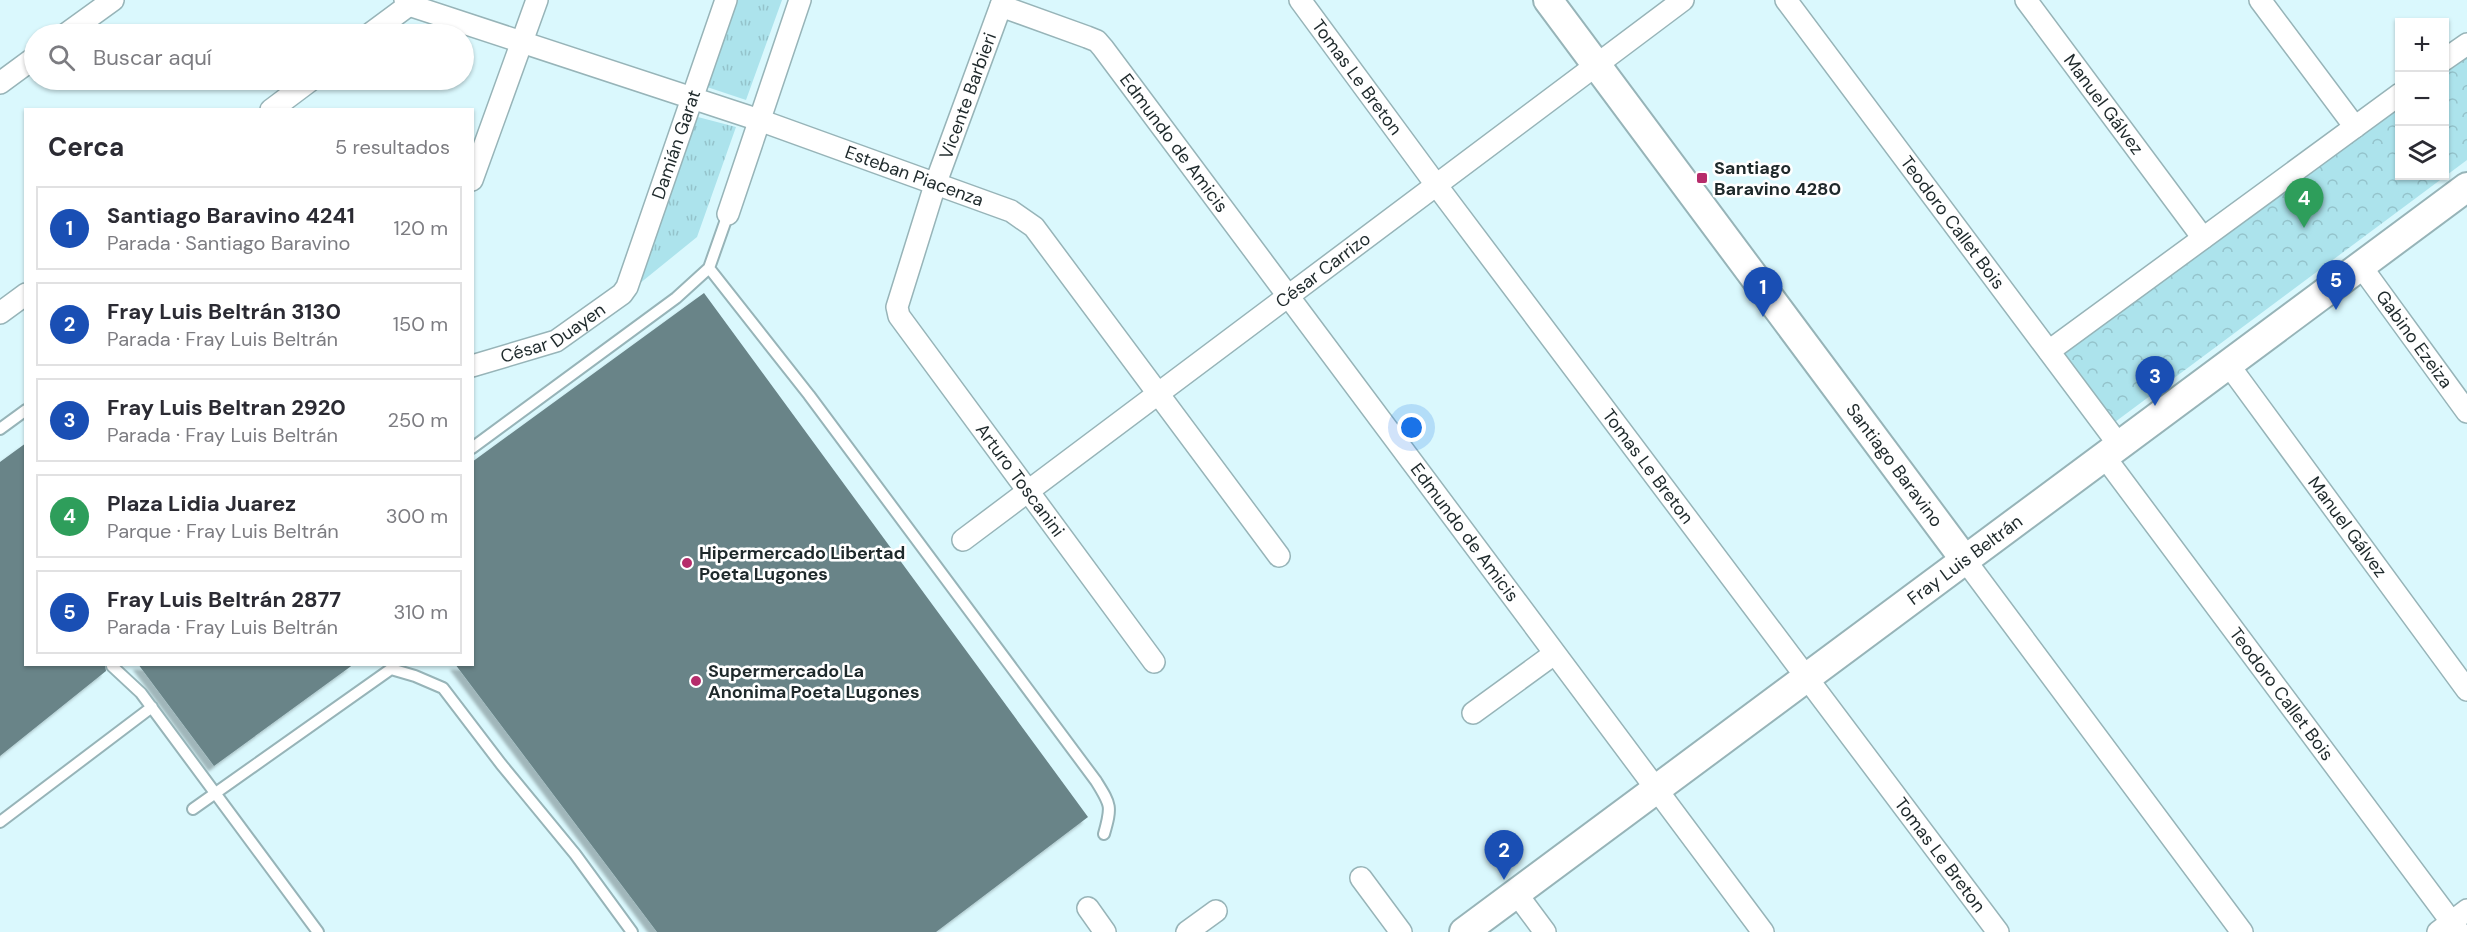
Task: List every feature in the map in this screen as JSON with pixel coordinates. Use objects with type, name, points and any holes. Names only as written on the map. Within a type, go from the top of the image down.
[{"type":"main road","name":"Santiago Baravino","points":[[1548,0],[1965,560]]},
{"type":"main road","name":"Fray Luis Beltrán","points":[[1464,932],[2467,187]]},
{"type":"street","points":[[80,24],[113,0]]},
{"type":"street","points":[[474,175],[537,0]]},
{"type":"street","name":"Damián Garat","points":[[627,287],[726,0]]},
{"type":"street","points":[[728,214],[800,0]]},
{"type":"street","name":"Tomas Le Breton","points":[[1300,0],[1437,186],[1998,932]]},
{"type":"street","name":"César Carrizo","points":[[963,540],[1683,0]]},
{"type":"street","name":"Teodoro Callet Bois","points":[[1786,0],[2049,351],[2112,451],[2454,924]]},
{"type":"street","name":"Manuel Gálvez","points":[[2026,0],[2203,238]]},
{"type":"street","points":[[2260,0],[2355,127]]},
{"type":"street","points":[[382,24],[407,3]]},
{"type":"street","name":"Esteban Piacenza","points":[[407,3],[471,24]]},
{"type":"street","name":"Vicente Barbieri","points":[[899,294],[935,185],[1002,3]]},
{"type":"street","name":"Edmundo de Amicis","points":[[1002,3],[1096,41],[1763,932]]},
{"type":"street","name":"Esteban Piacenza","points":[[474,25],[759,120],[1011,211],[1034,227],[1279,556]]},
{"type":"street","points":[[2449,57],[2467,44]]},
{"type":"street","points":[[0,83],[24,65]]},
{"type":"street","points":[[274,108],[298,90]]},
{"type":"street","points":[[2049,351],[2395,97]]},
{"type":"street","name":"Gabino Ezeiza","points":[[2361,266],[2467,412]]},
{"type":"street","name":"César Duayen","points":[[474,365],[556,341],[622,294],[627,287]]},
{"type":"street","name":"Arturo Toscanini","points":[[899,294],[897,307],[899,316],[1154,662]]},
{"type":"street","points":[[0,313],[24,295]]},
{"type":"street","name":"Manuel Gálvez","points":[[2228,364],[2467,690]]},
{"type":"street","name":"Santiago Baravino","points":[[1965,560],[2242,932]]},
{"type":"street","points":[[1473,713],[1554,654]]},
{"type":"street","points":[[1361,878],[1401,932]]},
{"type":"street","points":[[1516,893],[1545,932]]},
{"type":"street","points":[[1088,908],[1105,932]]},
{"type":"street","points":[[1187,932],[1215,911]]},
{"type":"lane","points":[[474,447],[676,298],[709,268],[728,214]]},
{"type":"lane","points":[[709,268],[816,405],[1096,781],[1111,810],[1104,834]]},
{"type":"lane","points":[[0,429],[24,411]]},
{"type":"lane","points":[[112,666],[141,693],[152,707],[318,932]]},
{"type":"lane","points":[[194,809],[391,669],[444,688],[501,764],[575,854],[632,932]]},
{"type":"lane","points":[[0,822],[152,707]]},
{"type":"green space","points":[[738,0],[782,0],[746,100],[707,87]]},
{"type":"green space","points":[[2467,53],[2467,160],[2449,173],[2449,72],[2449,67]]},
{"type":"green space","points":[[2395,107],[2395,180],[2440,180],[2115,422],[2061,355]]},
{"type":"green space","points":[[694,116],[736,127],[697,237],[639,284]]},
{"type":"building","name":"Hipermercado Libertad Poeta Lugones","points":[[704,293],[1088,817],[936,932],[657,932],[457,666],[474,666],[474,461]]},
{"type":"building","points":[[24,444],[24,666],[105,666],[106,671],[0,756],[0,462]]},
{"type":"building","points":[[139,666],[351,666],[214,766]]},
{"type":"place","name":"Santiago Baravino 4280","points":[[1702,178]]},
{"type":"place","name":"Plaza Lidia Juarez","points":[[2304,228]]},
{"type":"place","name":"Fray Luis Beltrán 2877","points":[[2336,310]]},
{"type":"place","name":"Santiago Baravino 4241","points":[[1763,317]]},
{"type":"place","name":"Fray Luis Beltran 2920","points":[[2155,406]]},
{"type":"place","name":"Hipermercado Libertad Poeta Lugones","points":[[687,563]]},
{"type":"place","name":"Supermercado La Anonima Poeta Lugones","points":[[696,681]]},
{"type":"place","name":"Fray Luis Beltrán 3130","points":[[1504,880]]}]
